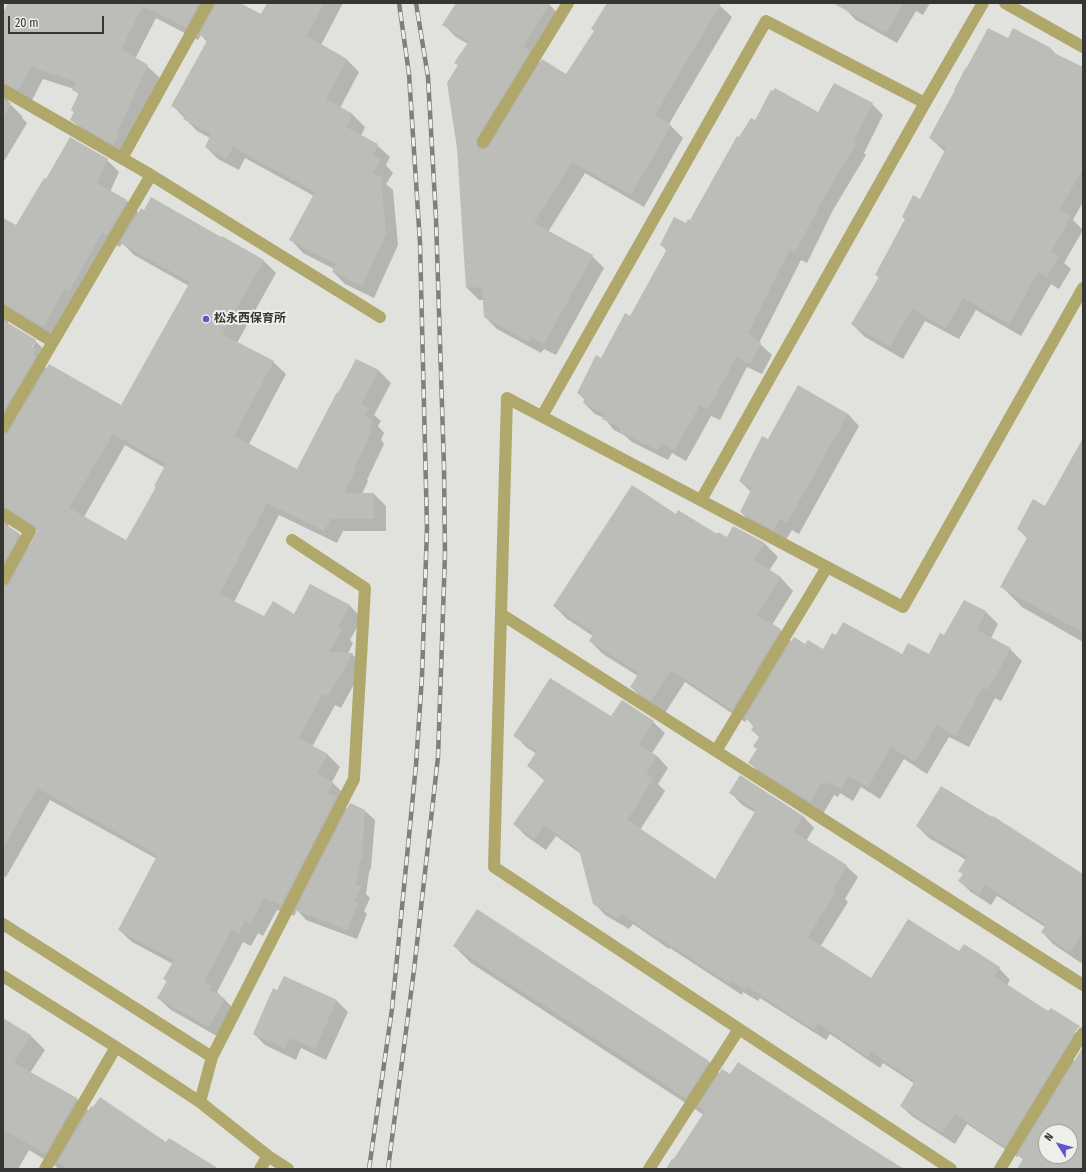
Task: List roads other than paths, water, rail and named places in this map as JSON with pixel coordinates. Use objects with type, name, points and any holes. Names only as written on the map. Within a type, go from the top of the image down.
[{"type":"street","points":[[122,158],[208,3]]},
{"type":"street","points":[[483,142],[568,3]]},
{"type":"street","points":[[701,500],[983,3]]},
{"type":"street","points":[[1005,3],[1083,47]]},
{"type":"street","points":[[542,416],[766,21],[925,103]]},
{"type":"street","points":[[3,90],[151,175],[380,317]]},
{"type":"street","points":[[3,427],[151,175]]},
{"type":"street","points":[[951,1169],[494,867],[507,398],[903,607],[1083,288]]},
{"type":"street","points":[[3,311],[53,342]]},
{"type":"street","points":[[3,514],[30,531],[3,579]]},
{"type":"street","points":[[200,1102],[212,1057],[354,779],[365,588],[292,540]]},
{"type":"street","points":[[716,751],[827,567]]},
{"type":"street","points":[[501,614],[1083,985]]},
{"type":"street","points":[[3,924],[212,1057]]},
{"type":"street","points":[[3,976],[200,1102],[268,1156],[288,1169]]},
{"type":"street","points":[[649,1169],[739,1029]]},
{"type":"street","points":[[1000,1169],[1083,1033]]},
{"type":"street","points":[[44,1169],[116,1047]]},
{"type":"street","points":[[260,1169],[268,1156]]},
{"type":"railway","points":[[369,1169],[392,1009],[416,765],[422,676],[427,528],[420,243],[409,74],[399,3]]},
{"type":"railway","points":[[388,1169],[414,970],[438,757],[445,554],[444,467],[436,218],[428,77],[416,3]]},
{"type":"place","name":"松永西保育所","points":[[206,319]]}]
